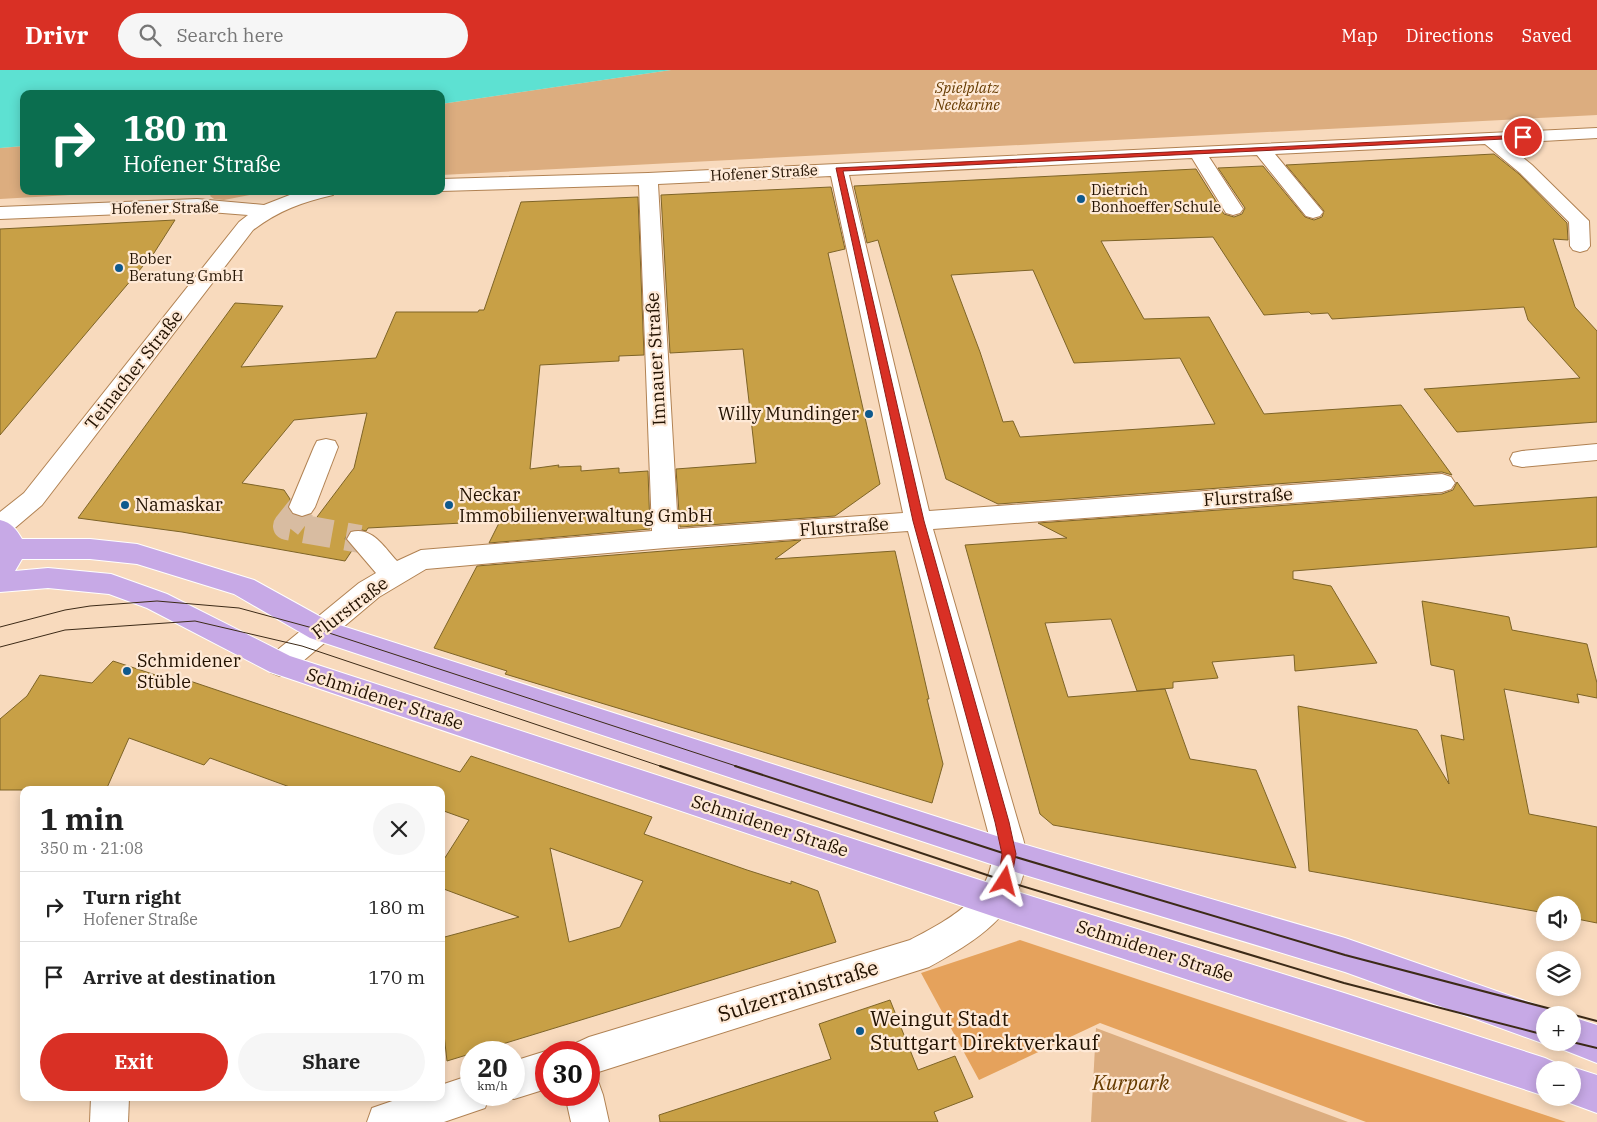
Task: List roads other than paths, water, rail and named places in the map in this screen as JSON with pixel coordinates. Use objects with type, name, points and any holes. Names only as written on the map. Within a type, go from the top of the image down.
[{"type":"main road","points":[[3,544],[137,554],[244,587],[320,630],[1009,854],[1345,955],[1536,1023]]},
{"type":"main road","name":"Schmidener Straße","points":[[0,582],[48,578],[111,584],[157,601],[280,664],[995,901],[1344,1011],[1536,1074]]},
{"type":"main road","points":[[1581,1038],[1597,1044]]},
{"type":"main road","points":[[1581,1089],[1597,1094]]},
{"type":"street","name":"Hofener Straße","points":[[445,186],[1597,133]]},
{"type":"street","points":[[1488,138],[1526,169],[1578,221],[1580,246]]},
{"type":"street","points":[[1262,149],[1314,212]]},
{"type":"street","points":[[1197,152],[1233,209]]},
{"type":"street","points":[[839,169],[918,521],[996,798],[1009,854],[1005,881],[995,901]]},
{"type":"street","name":"Imnauer Straße","points":[[648,178],[664,539]]},
{"type":"street","points":[[264,211],[278,203],[304,195]]},
{"type":"street","name":"Hofener Straße","points":[[0,213],[197,205],[264,211]]},
{"type":"street","name":"Teinacher Straße","points":[[3,544],[33,499],[246,226],[264,211]]},
{"type":"street","points":[[302,507],[326,447]]},
{"type":"street","points":[[1522,459],[1597,452]]},
{"type":"street","name":"Flurstraße","points":[[280,664],[369,590],[421,560],[664,539],[1442,483]]},
{"type":"street","points":[[360,539],[394,575]]},
{"type":"street","name":"Sulzerrainstraße","points":[[600,1053],[917,955],[966,928],[995,901]]},
{"type":"street","points":[[109,1122],[110,1101]]},
{"type":"street","points":[[586,1106],[590,1122]]},
{"type":"street","points":[[386,1122],[450,1107]]},
{"type":"water","points":[[0,70],[671,70],[445,103],[445,90],[20,90],[20,146],[0,148]]},
{"type":"tunnel","points":[[302,507],[287,526],[360,539]]},
{"type":"tram line","points":[[0,627],[65,610],[90,606],[157,601],[239,608],[320,630],[739,767]]},
{"type":"tram line","points":[[0,647],[65,630],[195,621],[302,646],[663,767]]},
{"type":"tram line","points":[[735,766],[1009,855],[1345,955],[1597,1021]]},
{"type":"tram line","points":[[663,767],[1005,881],[1344,983],[1536,1033]]},
{"type":"tram line","points":[[1581,1044],[1597,1048]]},
{"type":"place","name":"Dietrich Bonhoeffer Schule","points":[[1081,199]]},
{"type":"place","name":"Bober Beratung GmbH","points":[[119,268]]},
{"type":"place","name":"Willy Mundinger","points":[[869,414]]},
{"type":"place","name":"Namaskar","points":[[125,505]]},
{"type":"place","name":"Neckar Immobilienverwaltung GmbH","points":[[449,505]]},
{"type":"place","name":"Schmidener Stüble","points":[[127,671]]},
{"type":"place","name":"Weingut Stadt Stuttgart Direktverkauf","points":[[860,1031]]},
{"type":"park label","name":"Spielplatz Neckarine","points":[[967,96]]},
{"type":"park label","name":"Kurpark","points":[[1131,1083]]}]
